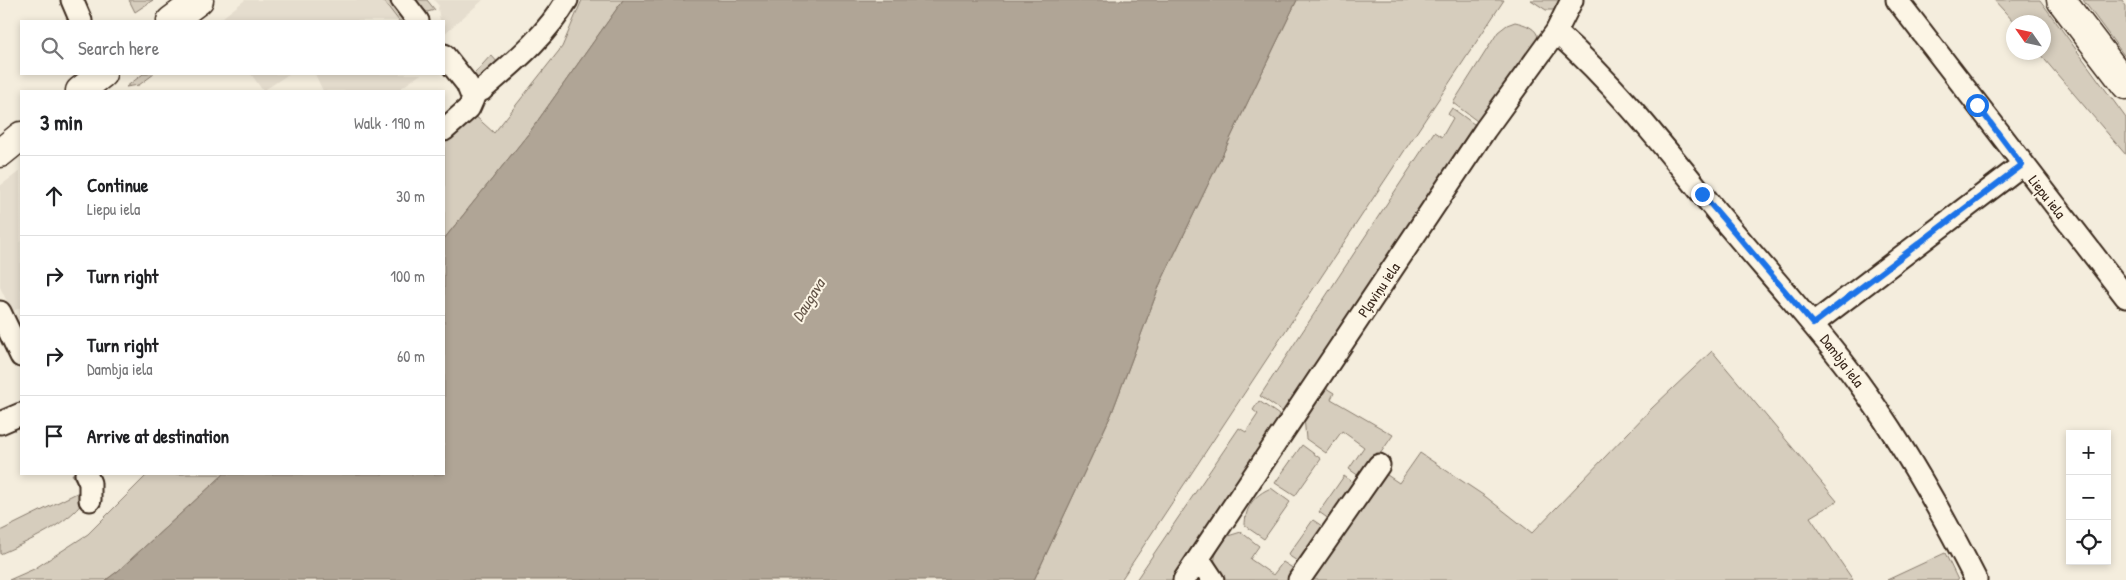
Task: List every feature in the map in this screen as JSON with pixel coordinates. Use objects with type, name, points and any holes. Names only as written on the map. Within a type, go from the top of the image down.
[{"type":"main road","points":[[172,20],[199,0]]},
{"type":"main road","points":[[2060,0],[2126,85]]},
{"type":"main road","points":[[81,90],[101,75]]},
{"type":"main road","points":[[0,153],[20,137]]},
{"type":"street","points":[[72,0],[81,20]]},
{"type":"street","points":[[402,0],[417,20]]},
{"type":"street","points":[[472,94],[482,90],[536,43],[548,31],[568,0]]},
{"type":"street","name":"Pļaviņu iela","points":[[1184,580],[1485,130],[1556,32],[1572,0]]},
{"type":"street","name":"Liepu iela","points":[[1898,0],[2022,165],[2126,297]]},
{"type":"street","name":"Dambja iela","points":[[1556,32],[1593,65],[1626,101],[1813,324],[1859,383],[1914,466],[1976,580]]},
{"type":"street","points":[[445,56],[472,94],[470,106],[445,129]]},
{"type":"street","points":[[1813,324],[2022,165]]},
{"type":"street","points":[[0,312],[20,354]]},
{"type":"street","points":[[0,423],[20,414]]},
{"type":"street","points":[[1299,580],[1379,465]]},
{"type":"street","points":[[86,475],[90,483],[90,500]]},
{"type":"street","points":[[1199,559],[1213,580]]},
{"type":"shaded area","points":[[129,0],[153,0],[135,12]]},
{"type":"shaded area","points":[[245,0],[385,0],[399,20],[219,20]]},
{"type":"shaded area","points":[[383,0],[388,0],[403,20],[398,20]]},
{"type":"shaded area","points":[[414,0],[427,0],[435,10],[427,12]]},
{"type":"shaded area","points":[[434,0],[483,0],[445,33],[445,20],[440,20],[439,6]]},
{"type":"shaded area","points":[[558,0],[564,0],[549,23],[533,40],[503,68],[492,76],[476,82],[474,74],[491,55],[499,64],[525,42]]},
{"type":"shaded area","points":[[582,0],[623,0],[529,133],[445,238],[445,140],[472,113],[494,133],[562,47]]},
{"type":"shaded area","points":[[1297,0],[1504,0],[1121,580],[1034,580],[1111,415],[1160,284]]},
{"type":"shaded area","points":[[1531,0],[1561,0],[1556,10],[1546,10]]},
{"type":"shaded area","points":[[1994,0],[2040,0],[2051,15],[2008,15]]},
{"type":"shaded area","points":[[2083,0],[2122,0],[2126,6],[2126,58]]},
{"type":"shaded area","points":[[2051,15],[2126,118],[2126,155],[2045,60],[2051,60]]},
{"type":"shaded area","points":[[1515,22],[1533,29],[1537,35],[1537,42],[1513,73],[1481,124],[1453,103],[1498,32]]},
{"type":"shaded area","points":[[142,75],[153,75],[139,85],[126,87]]},
{"type":"shaded area","points":[[252,75],[287,75],[265,90],[262,90]]},
{"type":"shaded area","points":[[315,75],[420,75],[398,90],[323,90]]},
{"type":"shaded area","points":[[1452,108],[1478,127],[1286,414],[1260,396],[1434,132],[1442,137],[1453,118],[1448,114]]},
{"type":"shaded area","points":[[20,171],[20,308],[12,312],[0,287],[0,186]]},
{"type":"shaded area","points":[[1712,351],[1837,501],[1810,517],[1853,580],[1307,580],[1381,471],[1399,483],[1420,453],[1486,497],[1532,533],[1652,408]]},
{"type":"shaded area","points":[[1326,388],[1334,393],[1331,399],[1393,435],[1363,479],[1349,469],[1364,447],[1342,431],[1326,453],[1306,439],[1304,417]]},
{"type":"shaded area","points":[[1259,401],[1282,417],[1176,580],[1136,580],[1239,428],[1246,432],[1258,414],[1253,410]]},
{"type":"shaded area","points":[[1302,445],[1321,459],[1295,496],[1275,483]]},
{"type":"shaded area","points":[[73,475],[80,475],[87,493],[72,514],[48,531],[0,554],[0,531],[81,491]]},
{"type":"shaded area","points":[[147,475],[223,475],[106,580],[9,580],[34,569],[88,534]]},
{"type":"shaded area","points":[[1344,476],[1358,486],[1333,522],[1319,512]]},
{"type":"shaded area","points":[[1271,488],[1290,502],[1264,539],[1245,526],[1245,519],[1249,507],[1255,498]]},
{"type":"shaded area","points":[[1313,520],[1328,530],[1303,565],[1288,555]]},
{"type":"shaded area","points":[[1241,532],[1259,546],[1250,559],[1273,575],[1283,562],[1299,572],[1294,580],[1221,580],[1215,567],[1217,552],[1228,536]]},
{"type":"shaded area","points":[[1945,553],[1958,580],[1887,580]]},
{"type":"water","name":"Daugava","points":[[623,0],[1297,0],[1160,284],[1111,415],[1034,580],[106,580],[223,475],[445,475],[445,238],[529,133]]},
{"type":"route","points":[[1702,194],[1813,324],[2022,165],[1977,105]]}]
